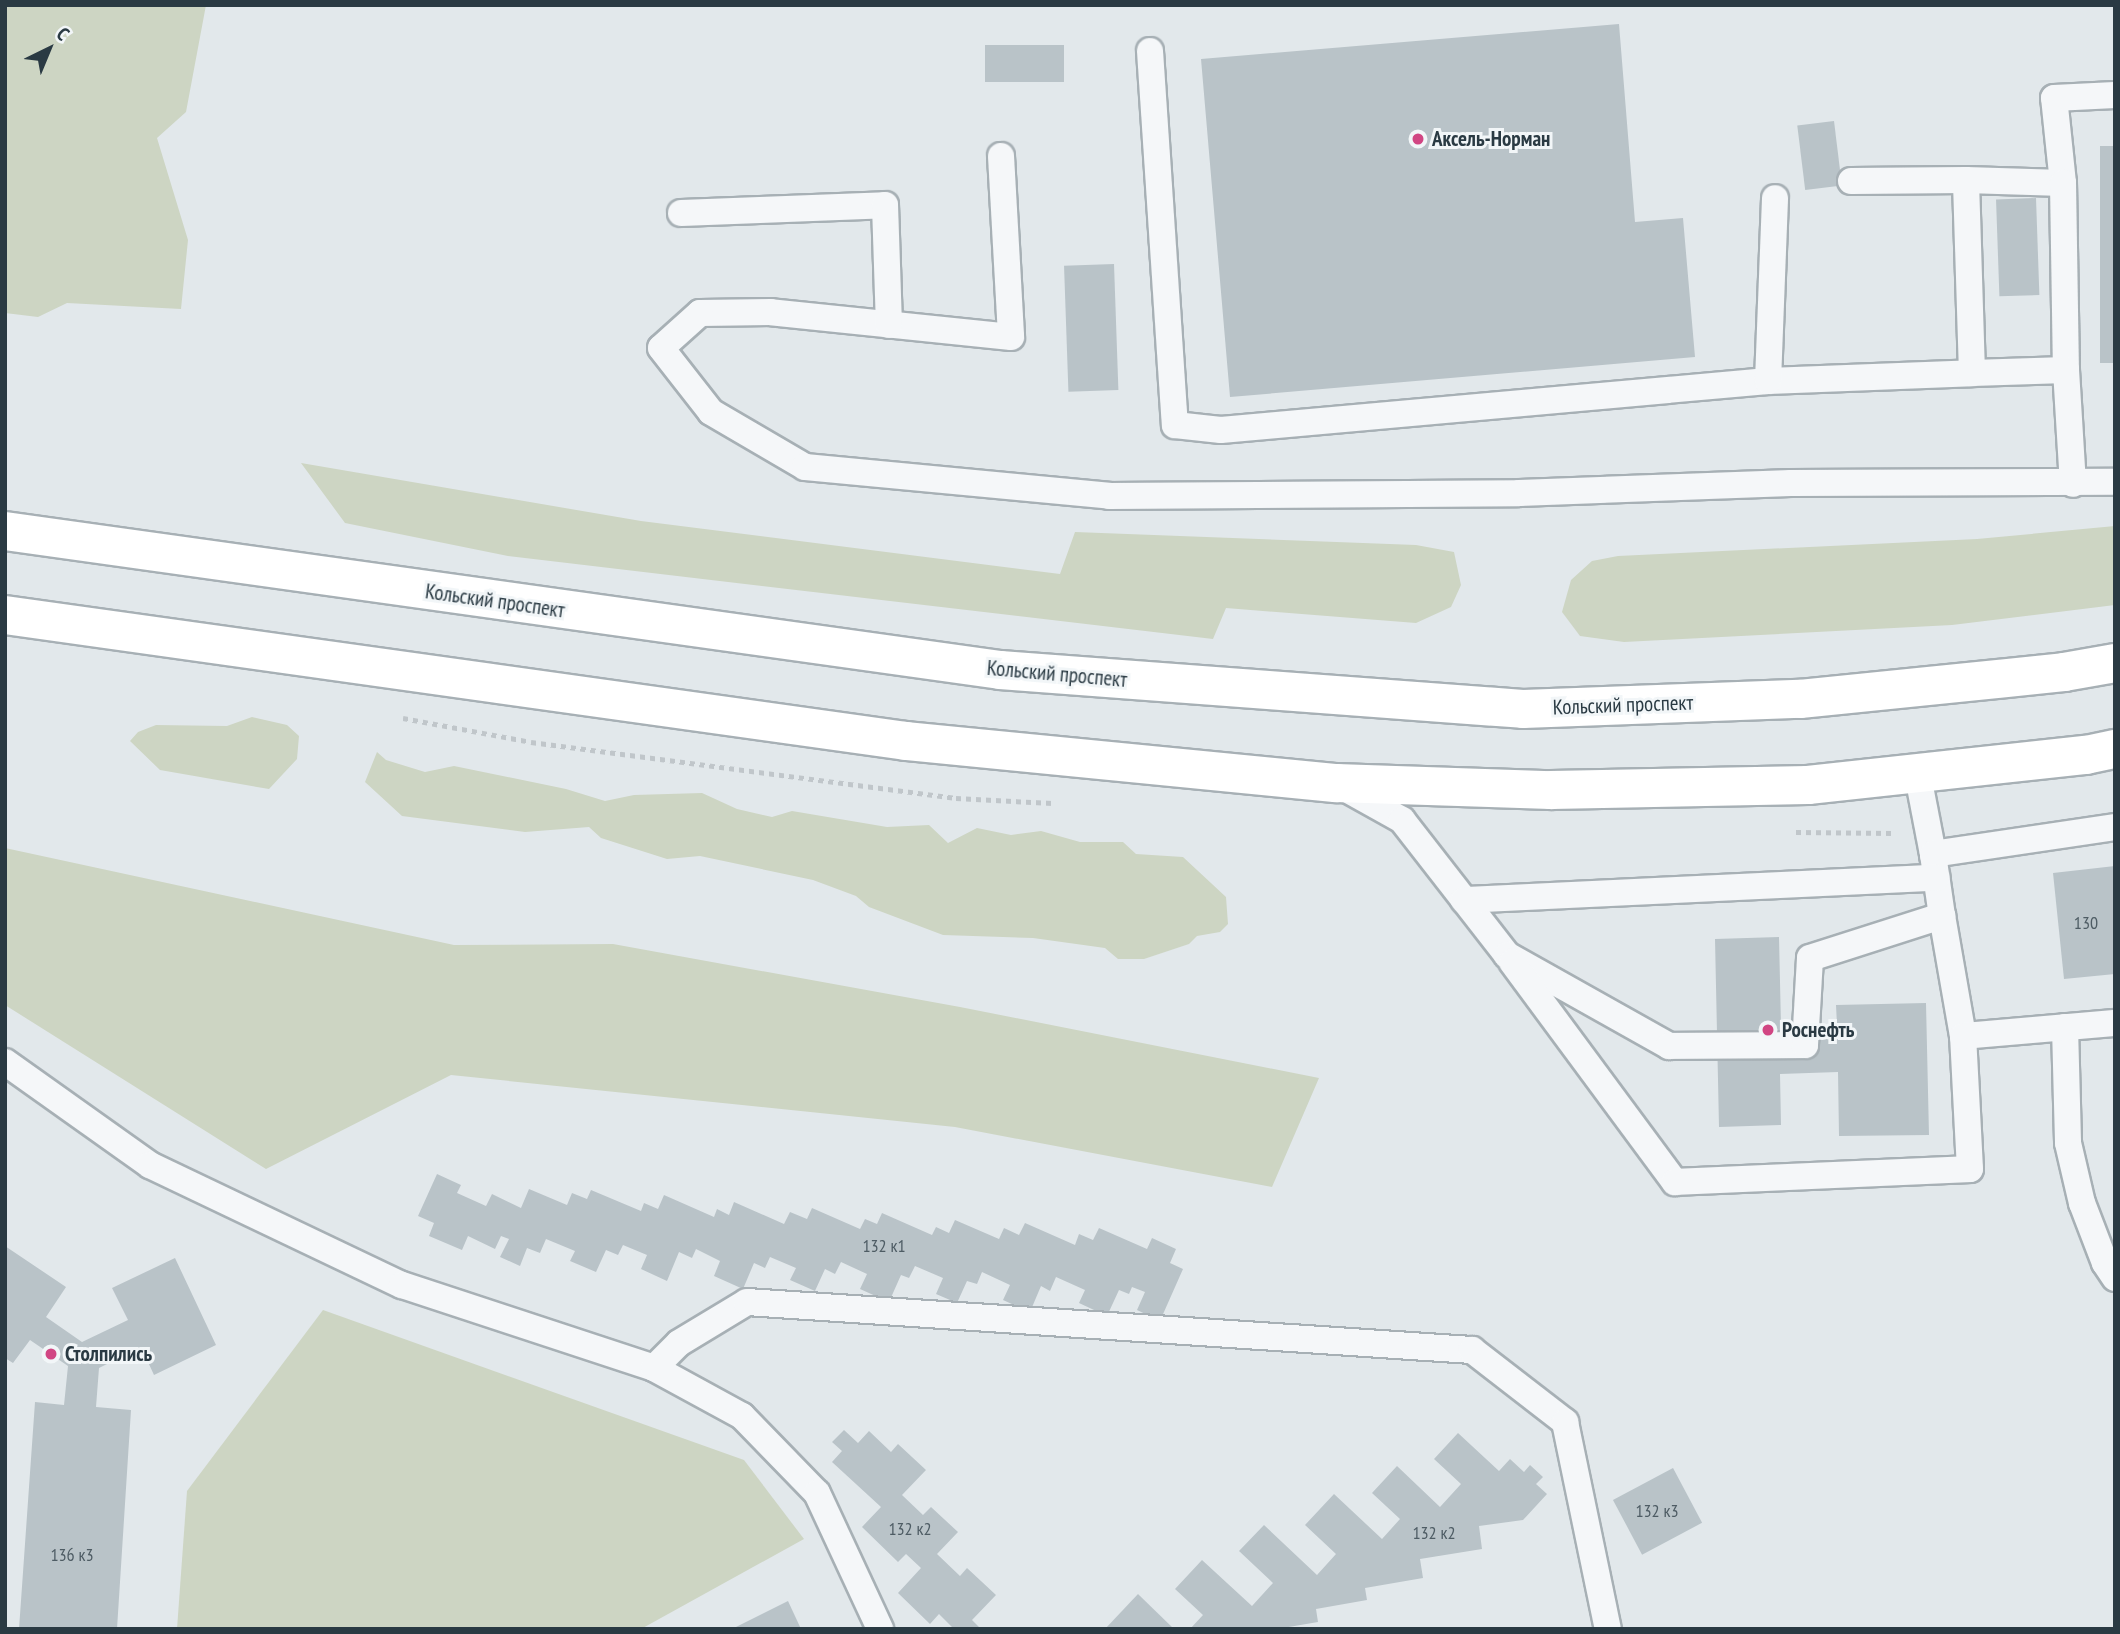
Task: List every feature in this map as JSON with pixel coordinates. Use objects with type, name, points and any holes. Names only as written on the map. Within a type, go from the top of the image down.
[{"type":"main road","name":"Кольский проспект","points":[[5,531],[1000,670],[1523,709],[1800,699],[2064,672],[2115,663]]},
{"type":"main road","points":[[5,615],[906,741],[1336,783],[1551,790],[1808,785],[1917,771],[2086,755],[2115,749]]},
{"type":"lane","points":[[1150,51],[1175,425],[1221,430],[1768,381],[2066,370]]},
{"type":"lane","points":[[2073,484],[2066,370],[2063,183],[2054,98],[2115,95]]},
{"type":"lane","points":[[1001,156],[1011,337],[771,312],[700,313],[661,348],[711,412],[805,467],[998,486],[1122,496],[1519,493],[1791,483],[2115,482]]},
{"type":"lane","points":[[1966,180],[1972,373]]},
{"type":"lane","points":[[1851,181],[2063,183]]},
{"type":"lane","points":[[1768,381],[1775,198]]},
{"type":"lane","points":[[681,213],[885,205],[889,325]]},
{"type":"lane","points":[[1336,783],[1402,820],[1507,955],[1675,1182],[1970,1169],[1963,1036],[1917,771]]},
{"type":"lane","points":[[1464,900],[1935,866],[2115,827]]},
{"type":"lane","points":[[1507,955],[1669,1046],[1805,1045],[1810,958],[1942,916]]},
{"type":"lane","points":[[1963,1036],[2115,1023]]},
{"type":"lane","points":[[2065,1027],[2068,1143],[2082,1203],[2105,1263],[2115,1278]]},
{"type":"lane","points":[[5,1062],[150,1165],[402,1284],[654,1368],[742,1416],[817,1493],[880,1629]]},
{"type":"lane","points":[[654,1368],[679,1343],[747,1302],[1472,1350],[1565,1422],[1608,1629]]},
{"type":"green space","points":[[5,5],[206,5],[186,112],[157,138],[188,240],[181,309],[67,303],[38,317],[5,313]]},
{"type":"green space","points":[[301,463],[641,521],[1060,574],[1075,532],[1416,545],[1454,552],[1461,585],[1451,607],[1416,623],[1226,608],[1213,639],[508,556],[345,523]]},
{"type":"green space","points":[[2115,526],[2115,605],[1952,625],[1624,642],[1580,636],[1562,612],[1571,580],[1592,561],[1618,556],[1977,539]]},
{"type":"green space","points":[[252,717],[287,725],[299,736],[297,759],[269,789],[160,770],[130,741],[138,732],[156,725],[227,726]]},
{"type":"green space","points":[[377,752],[386,760],[425,772],[454,766],[566,789],[605,801],[634,795],[702,793],[737,809],[772,817],[792,811],[887,827],[929,825],[948,843],[977,828],[1011,835],[1041,831],[1080,842],[1123,842],[1136,854],[1183,857],[1226,897],[1228,924],[1220,932],[1197,936],[1189,944],[1144,959],[1118,959],[1105,948],[1033,938],[943,935],[869,907],[856,896],[813,880],[700,856],[667,859],[601,838],[589,827],[525,832],[402,816],[365,782]]},
{"type":"green space","points":[[5,848],[454,945],[613,944],[960,1007],[1319,1078],[1272,1187],[955,1127],[451,1075],[266,1169],[5,1005]]},
{"type":"green space","points":[[323,1310],[744,1460],[804,1539],[641,1629],[177,1629],[187,1491]]},
{"type":"building","name":"Аксель-Норман","points":[[1619,24],[1635,222],[1683,218],[1695,357],[1230,397],[1201,59]]},
{"type":"building","points":[[985,45],[1064,45],[1064,82],[985,82]]},
{"type":"building","points":[[1834,121],[1842,186],[1805,190],[1797,126]]},
{"type":"building","points":[[2100,146],[2115,146],[2115,363],[2100,363]]},
{"type":"building","points":[[2036,198],[2039,295],[1999,296],[1996,199]]},
{"type":"building","points":[[1114,264],[1118,390],[1068,392],[1064,266]]},
{"type":"building","points":[[2115,866],[2115,974],[2064,979],[2053,873]]},
{"type":"building","points":[[1779,937],[1781,1026],[1837,1025],[1836,1005],[1926,1003],[1929,1135],[1839,1136],[1838,1072],[1780,1074],[1781,1125],[1719,1127],[1715,939]]},
{"type":"building","points":[[437,1174],[461,1185],[457,1193],[486,1206],[492,1194],[521,1208],[529,1189],[567,1205],[572,1193],[587,1199],[591,1190],[641,1211],[644,1203],[658,1209],[664,1195],[714,1217],[717,1209],[729,1215],[734,1202],[784,1224],[790,1212],[807,1219],[812,1208],[860,1229],[865,1219],[877,1224],[882,1213],[932,1235],[936,1227],[949,1233],[955,1220],[999,1239],[1004,1228],[1019,1235],[1025,1223],[1075,1245],[1079,1234],[1093,1240],[1099,1228],[1147,1249],[1152,1238],[1176,1249],[1170,1263],[1183,1269],[1160,1321],[1137,1310],[1145,1292],[1132,1287],[1129,1294],[1119,1290],[1107,1316],[1079,1303],[1085,1290],[1056,1277],[1050,1291],[1041,1286],[1030,1312],[1003,1300],[1010,1285],[982,1272],[977,1284],[967,1281],[957,1303],[936,1294],[943,1278],[915,1266],[909,1278],[901,1275],[889,1302],[860,1289],[867,1274],[841,1262],[835,1274],[825,1269],[815,1291],[790,1280],[796,1268],[770,1257],[765,1268],[754,1263],[743,1289],[714,1276],[720,1261],[696,1249],[692,1258],[679,1252],[667,1281],[641,1269],[647,1255],[623,1245],[618,1255],[606,1250],[596,1272],[570,1261],[575,1251],[546,1239],[540,1253],[527,1248],[520,1266],[500,1257],[509,1239],[501,1236],[495,1249],[468,1236],[462,1250],[429,1236],[434,1223],[418,1216]]},
{"type":"building","points":[[5,1246],[66,1287],[46,1317],[82,1342],[128,1320],[112,1288],[175,1258],[216,1345],[154,1375],[141,1347],[99,1368],[96,1407],[131,1410],[117,1629],[19,1629],[35,1402],[64,1405],[68,1366],[30,1340],[13,1363],[5,1358]]},
{"type":"building","points":[[844,1430],[858,1443],[869,1431],[891,1452],[898,1444],[926,1470],[902,1495],[923,1515],[931,1507],[958,1532],[937,1554],[960,1576],[967,1568],[996,1595],[972,1620],[981,1629],[954,1629],[939,1614],[930,1624],[898,1593],[921,1568],[906,1554],[898,1562],[862,1527],[881,1507],[832,1462],[842,1451],[832,1442]]},
{"type":"building","points":[[1458,1433],[1499,1471],[1510,1459],[1524,1472],[1530,1465],[1543,1477],[1536,1484],[1547,1494],[1523,1520],[1479,1526],[1482,1549],[1420,1559],[1423,1578],[1365,1588],[1367,1600],[1316,1609],[1318,1622],[1277,1629],[1190,1629],[1203,1615],[1175,1589],[1202,1560],[1252,1606],[1273,1583],[1239,1551],[1264,1525],[1317,1575],[1336,1554],[1305,1525],[1334,1494],[1382,1539],[1400,1519],[1372,1493],[1397,1466],[1440,1507],[1461,1484],[1434,1459]]},
{"type":"building","points":[[1673,1468],[1702,1523],[1642,1555],[1613,1500]]},
{"type":"building","points":[[1138,1594],[1174,1629],[1105,1629]]},
{"type":"building","points":[[788,1601],[801,1629],[732,1629]]},
{"type":"place","name":"Аксель-Норман","points":[[1418,139]]},
{"type":"place","name":"Роснефть","points":[[1768,1030]]},
{"type":"place","name":"Столпились","points":[[51,1354]]}]
